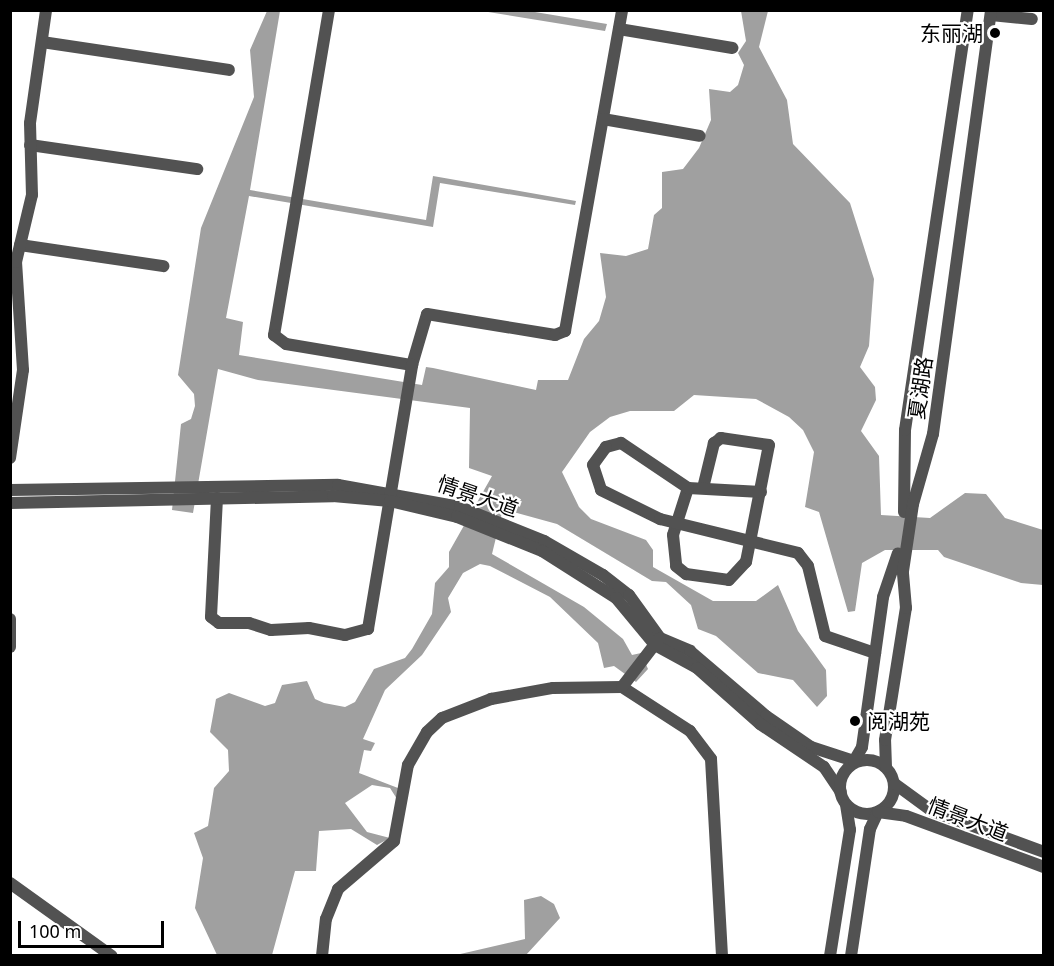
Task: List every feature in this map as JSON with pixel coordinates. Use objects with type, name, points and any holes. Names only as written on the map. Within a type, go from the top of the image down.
[{"type":"street","points":[[10,458],[23,370],[14,285],[32,195],[30,145],[46,10]]},
{"type":"street","points":[[329,10],[294,211],[277,340],[411,370]]},
{"type":"street","points":[[214,495],[211,617],[232,625],[345,635],[360,633],[372,620],[411,370],[427,314],[555,335],[565,331],[622,10]]},
{"type":"street","name":"夏湖路","points":[[908,511],[905,430],[968,10]]},
{"type":"street","points":[[991,13],[1032,19]]},
{"type":"street","name":"夏湖路","points":[[886,767],[886,728],[906,608],[902,554],[908,511],[933,434],[991,13]]},
{"type":"street","points":[[619,28],[732,48]]},
{"type":"street","points":[[42,42],[229,70]]},
{"type":"street","points":[[603,119],[700,136]]},
{"type":"street","points":[[30,145],[197,169]]},
{"type":"street","points":[[20,246],[163,266]]},
{"type":"street","points":[[688,488],[671,556],[686,574],[738,576],[751,540],[769,445],[759,440],[721,438],[714,443],[703,488]]},
{"type":"street","points":[[761,492],[688,488],[621,443],[606,447],[595,458],[594,473],[601,490],[678,523],[798,553],[808,567],[825,636],[875,653]]},
{"type":"street","name":"情景大道","points":[[10,490],[96,495],[214,495],[338,485],[459,512],[502,528],[616,585],[654,645],[697,668],[760,724],[824,766],[841,792]]},
{"type":"street","name":"情景大道","points":[[10,503],[96,495]]},
{"type":"street","name":"夏湖路","points":[[854,761],[862,747],[883,597],[902,554]]},
{"type":"street","points":[[10,619],[10,647]]},
{"type":"street","points":[[625,683],[654,645]]},
{"type":"street","name":"情景大道","points":[[654,645],[690,651],[811,747],[854,761]]},
{"type":"street","points":[[322,956],[326,919],[338,890],[394,842],[408,765],[427,732],[442,718],[491,699],[553,688],[625,683],[690,731],[711,759],[722,956]]},
{"type":"street","points":[[830,956],[850,830],[846,805],[841,792],[843,772],[854,761],[869,759],[886,767],[895,784],[891,799],[878,812],[870,829],[851,956]]},
{"type":"street","name":"情景大道","points":[[895,784],[932,811],[1044,852]]},
{"type":"street","points":[[846,805],[862,814],[878,812]]},
{"type":"street","name":"情景大道","points":[[878,812],[906,816],[1044,867]]},
{"type":"street","points":[[10,883],[112,956]]},
{"type":"shaded area","points":[[267,11],[280,11],[250,190],[426,220],[433,176],[576,201],[575,205],[440,183],[433,227],[249,196],[226,318],[243,322],[239,355],[422,385],[426,367],[536,390],[538,380],[568,380],[584,339],[599,321],[606,297],[600,253],[626,256],[648,249],[654,215],[662,208],[662,172],[683,169],[699,148],[711,120],[709,89],[730,92],[738,85],[744,65],[738,53],[746,41],[741,11],[768,11],[759,47],[787,100],[793,144],[850,203],[874,279],[869,346],[860,367],[875,387],[876,400],[861,431],[879,456],[881,515],[930,518],[965,493],[986,494],[1005,518],[1043,530],[1043,585],[1021,583],[944,557],[938,550],[885,550],[862,563],[855,611],[848,612],[819,512],[805,507],[814,452],[803,430],[789,417],[756,399],[694,395],[674,411],[630,411],[610,417],[590,432],[562,472],[579,507],[591,519],[646,540],[653,550],[653,567],[713,601],[756,601],[778,585],[798,631],[826,670],[827,696],[817,707],[793,680],[758,673],[716,636],[698,629],[691,605],[666,582],[652,581],[557,524],[503,509],[492,554],[584,607],[623,639],[632,655],[641,653],[648,669],[636,682],[614,666],[604,668],[598,643],[550,597],[490,566],[480,564],[463,573],[448,598],[451,612],[422,655],[385,690],[363,739],[375,743],[371,751],[364,750],[359,773],[398,788],[397,799],[390,788],[372,785],[345,803],[367,832],[390,838],[377,845],[351,829],[319,831],[316,871],[295,871],[272,955],[217,955],[195,908],[203,858],[194,833],[208,826],[214,788],[229,771],[228,750],[210,732],[216,699],[229,693],[265,706],[275,703],[282,685],[307,681],[315,699],[324,703],[345,707],[355,702],[374,669],[405,658],[412,649],[432,614],[435,583],[449,567],[449,552],[492,476],[469,468],[470,408],[258,380],[218,369],[193,513],[172,510],[181,424],[191,419],[195,406],[194,394],[178,375],[201,228],[254,97],[250,50]]},
{"type":"shaded area","points":[[482,11],[529,11],[607,24],[605,31]]},
{"type":"shaded area","points":[[541,896],[554,904],[560,918],[526,955],[456,955],[525,939],[524,900]]},
{"type":"place","name":"东丽湖","points":[[995,33]]},
{"type":"place","name":"阅湖苑","points":[[855,721]]}]
